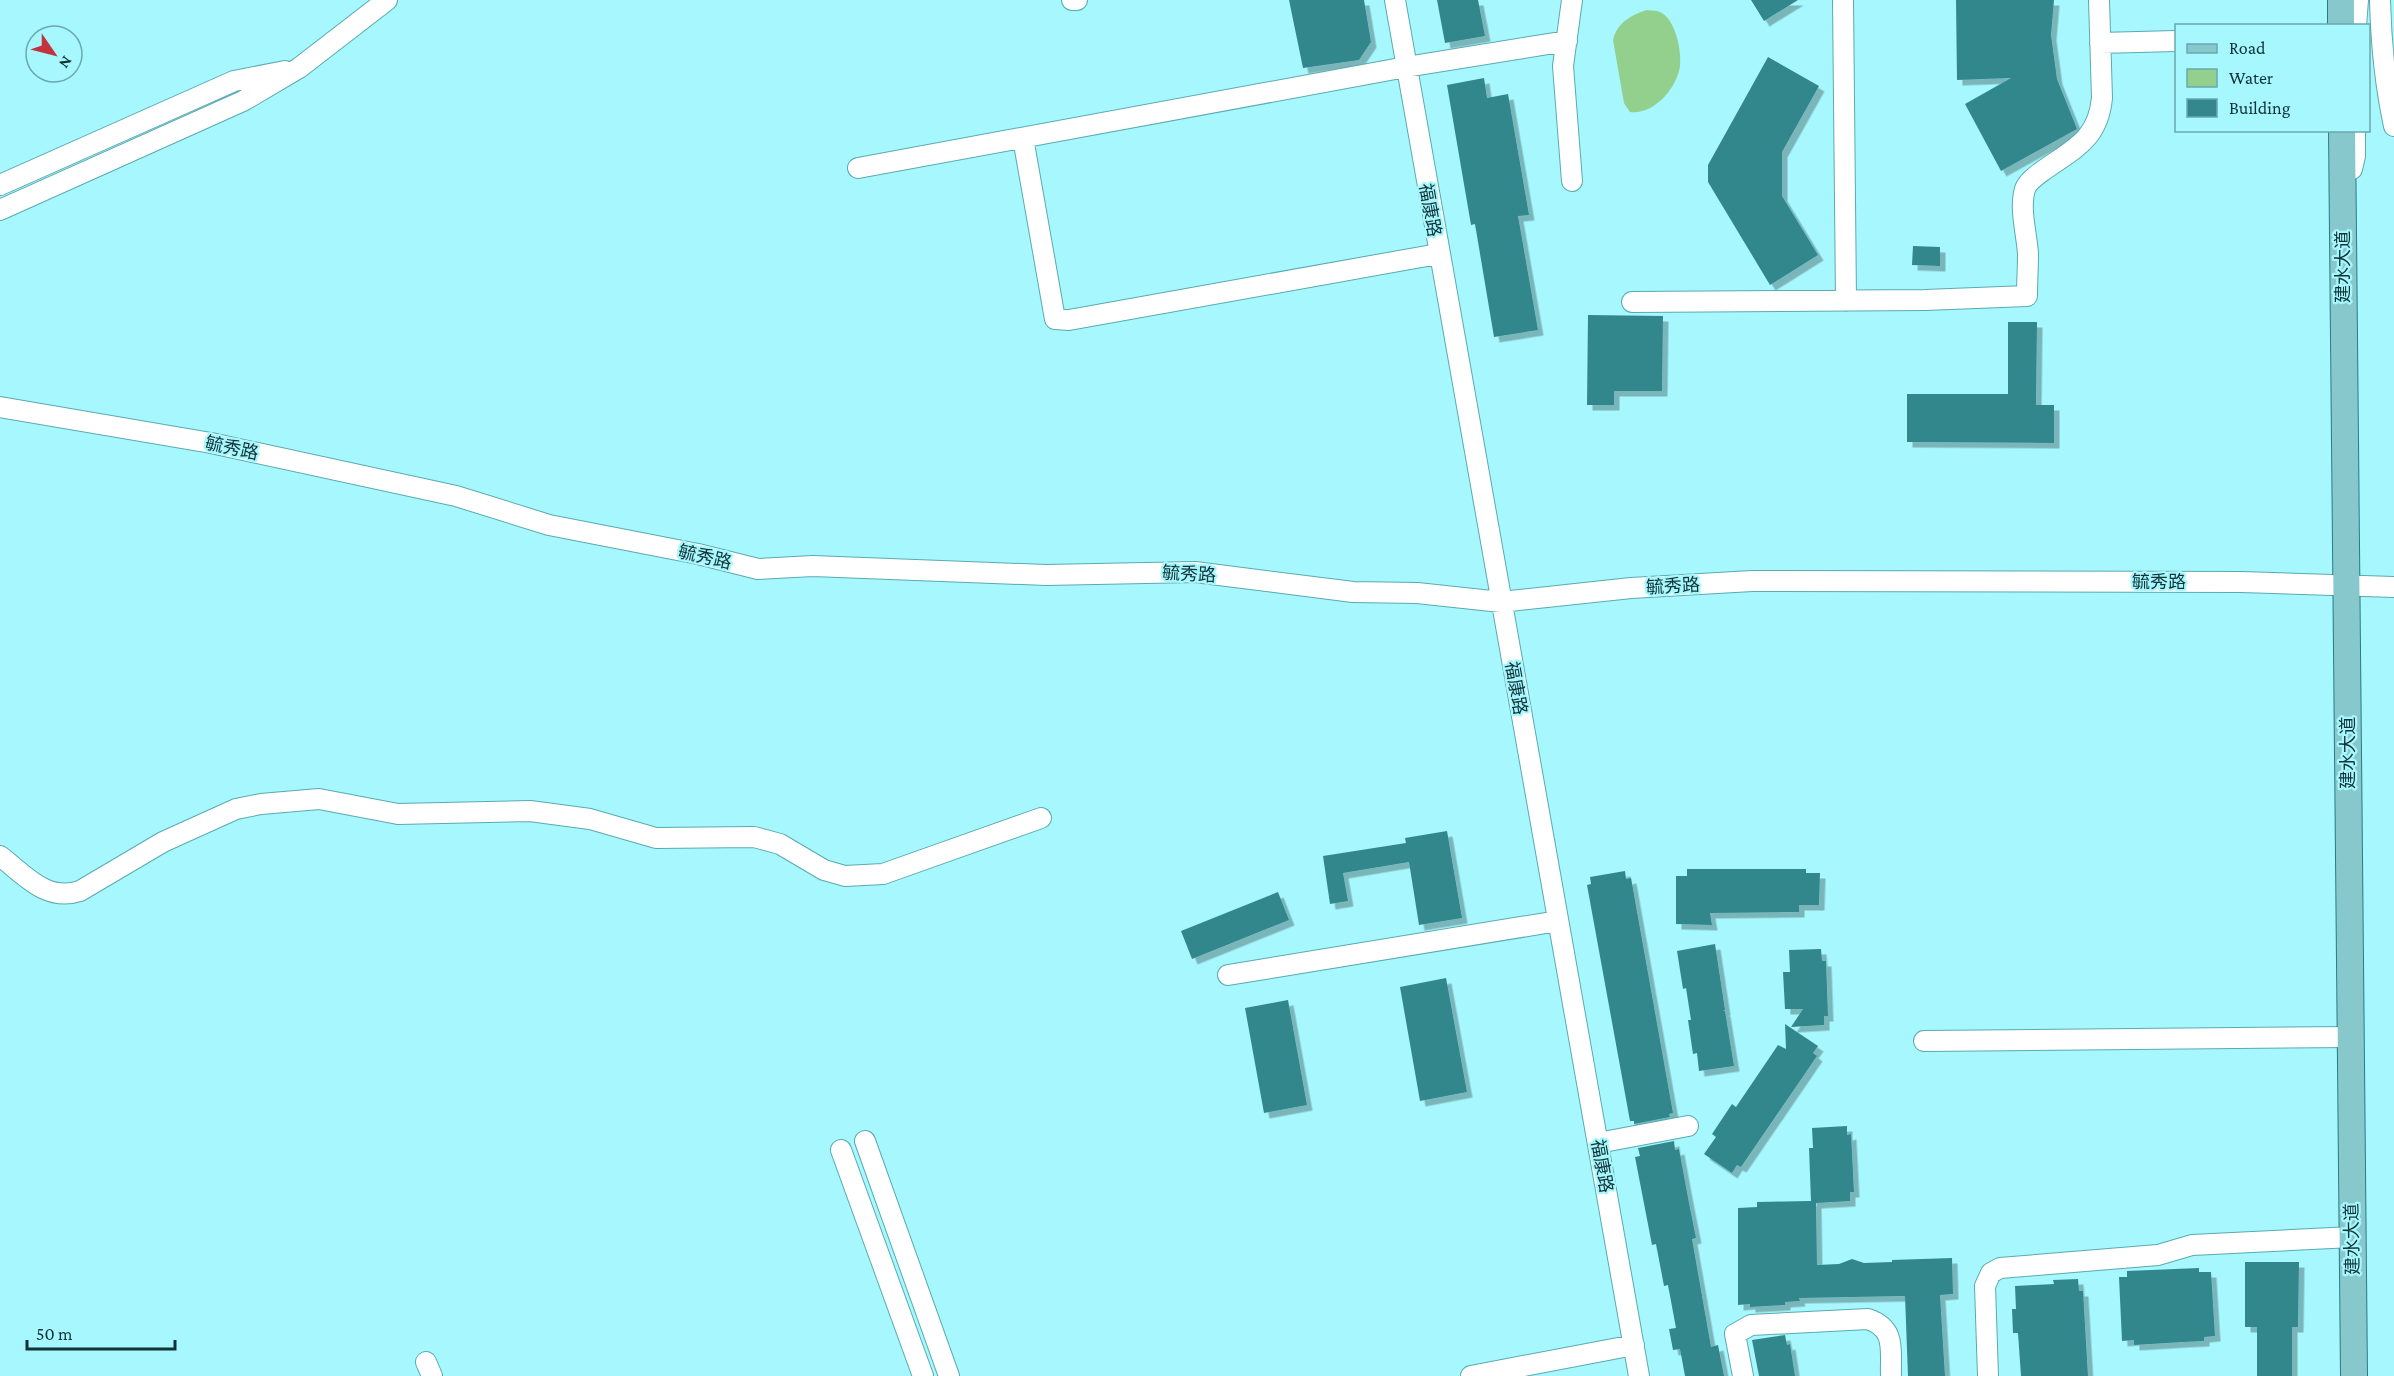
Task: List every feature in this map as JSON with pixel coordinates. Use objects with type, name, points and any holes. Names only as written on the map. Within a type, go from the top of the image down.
[{"type":"main road","points":[[2341,0],[2341,24]]},
{"type":"main road","name":"建水大道","points":[[2342,132],[2354,1376]]},
{"type":"street","points":[[0,210],[243,101],[299,68],[387,0]]},
{"type":"street","points":[[1072,0],[1077,0]]},
{"type":"street","name":"福康路","points":[[1395,0],[1438,254],[1640,1376]]},
{"type":"street","points":[[1572,0],[1563,66],[1572,181]]},
{"type":"street","points":[[1843,0],[1846,301]]},
{"type":"street","points":[[1632,302],[1846,301],[2027,296],[2028,256],[2023,200],[2025,190],[2035,176],[2085,142],[2096,125],[2102,98],[2099,0]]},
{"type":"street","points":[[2356,24],[2358,0]]},
{"type":"street","points":[[2380,0],[2382,44],[2394,126]]},
{"type":"street","points":[[858,168],[1406,67],[1567,41]]},
{"type":"street","points":[[2100,43],[2175,41]]},
{"type":"street","points":[[0,185],[234,81],[299,68]]},
{"type":"street","points":[[2343,212],[2355,156],[2355,132]]},
{"type":"street","points":[[1023,138],[1055,319],[1080,318],[1438,254]]},
{"type":"street","name":"毓秀路","points":[[0,407],[222,445],[456,496],[549,525],[698,554],[758,569],[813,566],[1046,575],[1195,572],[1353,592],[1417,592],[1501,602],[1631,588],[1752,581],[2241,582],[2394,587]]},
{"type":"street","points":[[0,856],[46,891],[61,895],[71,894],[80,891],[163,842],[236,809],[286,800],[319,799],[398,814],[530,810],[551,812],[590,819],[656,838],[754,837],[780,844],[824,870],[859,877],[883,874],[1041,818]]},
{"type":"street","points":[[1228,975],[1558,921]]},
{"type":"street","points":[[1924,1041],[2350,1037]]},
{"type":"street","points":[[1598,1143],[1688,1126]]},
{"type":"street","points":[[865,1142],[949,1376]]},
{"type":"street","points":[[841,1150],[922,1376]]},
{"type":"street","points":[[1988,1376],[1985,1286],[1991,1274],[2000,1268],[2158,1255],[2192,1245],[2352,1237]]},
{"type":"street","points":[[1743,1376],[1735,1334],[1751,1325],[1868,1319],[1882,1326],[1890,1335],[1891,1376]]},
{"type":"street","points":[[1471,1376],[1634,1345]]},
{"type":"water","points":[[1646,10],[1660,12],[1670,21],[1679,44],[1680,66],[1674,83],[1656,105],[1639,112],[1630,112],[1624,103],[1613,40],[1625,20]]},
{"type":"building","points":[[1289,0],[1364,0],[1371,42],[1359,60],[1303,68]]},
{"type":"building","points":[[1437,0],[1478,0],[1485,36],[1445,43]]},
{"type":"building","points":[[1751,0],[1798,0],[1764,21]]},
{"type":"building","points":[[1956,0],[2054,0],[2051,35],[2057,79],[2077,129],[2001,171],[1965,104],[2011,78],[1957,80]]},
{"type":"building","points":[[1768,57],[1819,86],[1782,152],[1782,196],[1818,255],[1770,285],[1708,182],[1708,165]]},
{"type":"building","points":[[1484,78],[1487,98],[1508,94],[1529,215],[1518,216],[1538,330],[1494,337],[1475,224],[1471,225],[1447,85]]},
{"type":"building","points":[[1913,246],[1940,247],[1940,266],[1912,265]]},
{"type":"building","points":[[1588,315],[1663,316],[1662,391],[1614,391],[1614,405],[1587,405]]},
{"type":"building","points":[[2008,322],[2037,322],[2036,405],[2054,405],[2054,443],[1907,442],[1907,394],[2008,394]]},
{"type":"building","points":[[1447,831],[1462,918],[1419,925],[1409,862],[1343,873],[1348,901],[1330,904],[1323,856],[1406,843],[1405,838]]},
{"type":"building","points":[[1687,869],[1806,869],[1806,873],[1820,873],[1819,905],[1799,905],[1799,912],[1710,913],[1712,925],[1676,924],[1676,876],[1687,876]]},
{"type":"building","points":[[1625,871],[1626,879],[1631,878],[1673,1113],[1669,1114],[1670,1117],[1634,1124],[1634,1121],[1630,1121],[1587,885],[1591,884],[1590,877]]},
{"type":"building","points":[[1278,892],[1289,920],[1192,959],[1181,931]]},
{"type":"building","points":[[1715,944],[1725,1010],[1723,1010],[1734,1066],[1699,1071],[1697,1053],[1693,1054],[1688,1020],[1691,1020],[1677,951]]},
{"type":"building","points":[[1821,949],[1822,961],[1826,961],[1828,1016],[1824,1016],[1824,1025],[1791,1027],[1803,1009],[1785,1009],[1783,972],[1790,972],[1789,950]]},
{"type":"building","points":[[1446,978],[1467,1092],[1420,1101],[1400,987]]},
{"type":"building","points":[[1288,1000],[1307,1105],[1264,1113],[1245,1008]]},
{"type":"building","points":[[1785,1024],[1818,1046],[1813,1053],[1817,1056],[1741,1167],[1737,1165],[1732,1173],[1704,1154],[1716,1137],[1712,1134],[1732,1104],[1736,1107],[1778,1045],[1786,1049]]},
{"type":"building","points":[[1847,1126],[1847,1135],[1851,1134],[1854,1192],[1850,1192],[1850,1201],[1816,1203],[1817,1265],[1839,1264],[1852,1259],[1864,1263],[1952,1258],[1953,1294],[1940,1295],[1945,1376],[1908,1376],[1905,1296],[1799,1298],[1800,1301],[1785,1302],[1785,1305],[1750,1307],[1750,1304],[1738,1305],[1738,1208],[1757,1207],[1757,1202],[1811,1201],[1809,1148],[1813,1148],[1812,1128]]},
{"type":"building","points":[[1674,1141],[1675,1150],[1679,1149],[1696,1238],[1692,1239],[1711,1347],[1718,1345],[1724,1376],[1685,1376],[1680,1349],[1673,1350],[1669,1329],[1676,1328],[1668,1285],[1664,1286],[1656,1244],[1652,1245],[1635,1157],[1640,1156],[1638,1148]]},
{"type":"building","points":[[2245,1262],[2299,1262],[2298,1327],[2292,1327],[2292,1376],[2257,1376],[2257,1327],[2245,1327]]},
{"type":"building","points":[[2199,1268],[2199,1272],[2211,1272],[2215,1336],[2204,1337],[2204,1341],[2134,1345],[2134,1340],[2122,1341],[2119,1277],[2127,1277],[2127,1271]]},
{"type":"building","points":[[2078,1279],[2079,1291],[2083,1291],[2088,1376],[2021,1376],[2018,1333],[2013,1333],[2012,1309],[2016,1309],[2015,1286],[2054,1284],[2053,1280]]},
{"type":"building","points":[[1785,1335],[1787,1345],[1790,1344],[1795,1376],[1759,1376],[1752,1340]]}]
